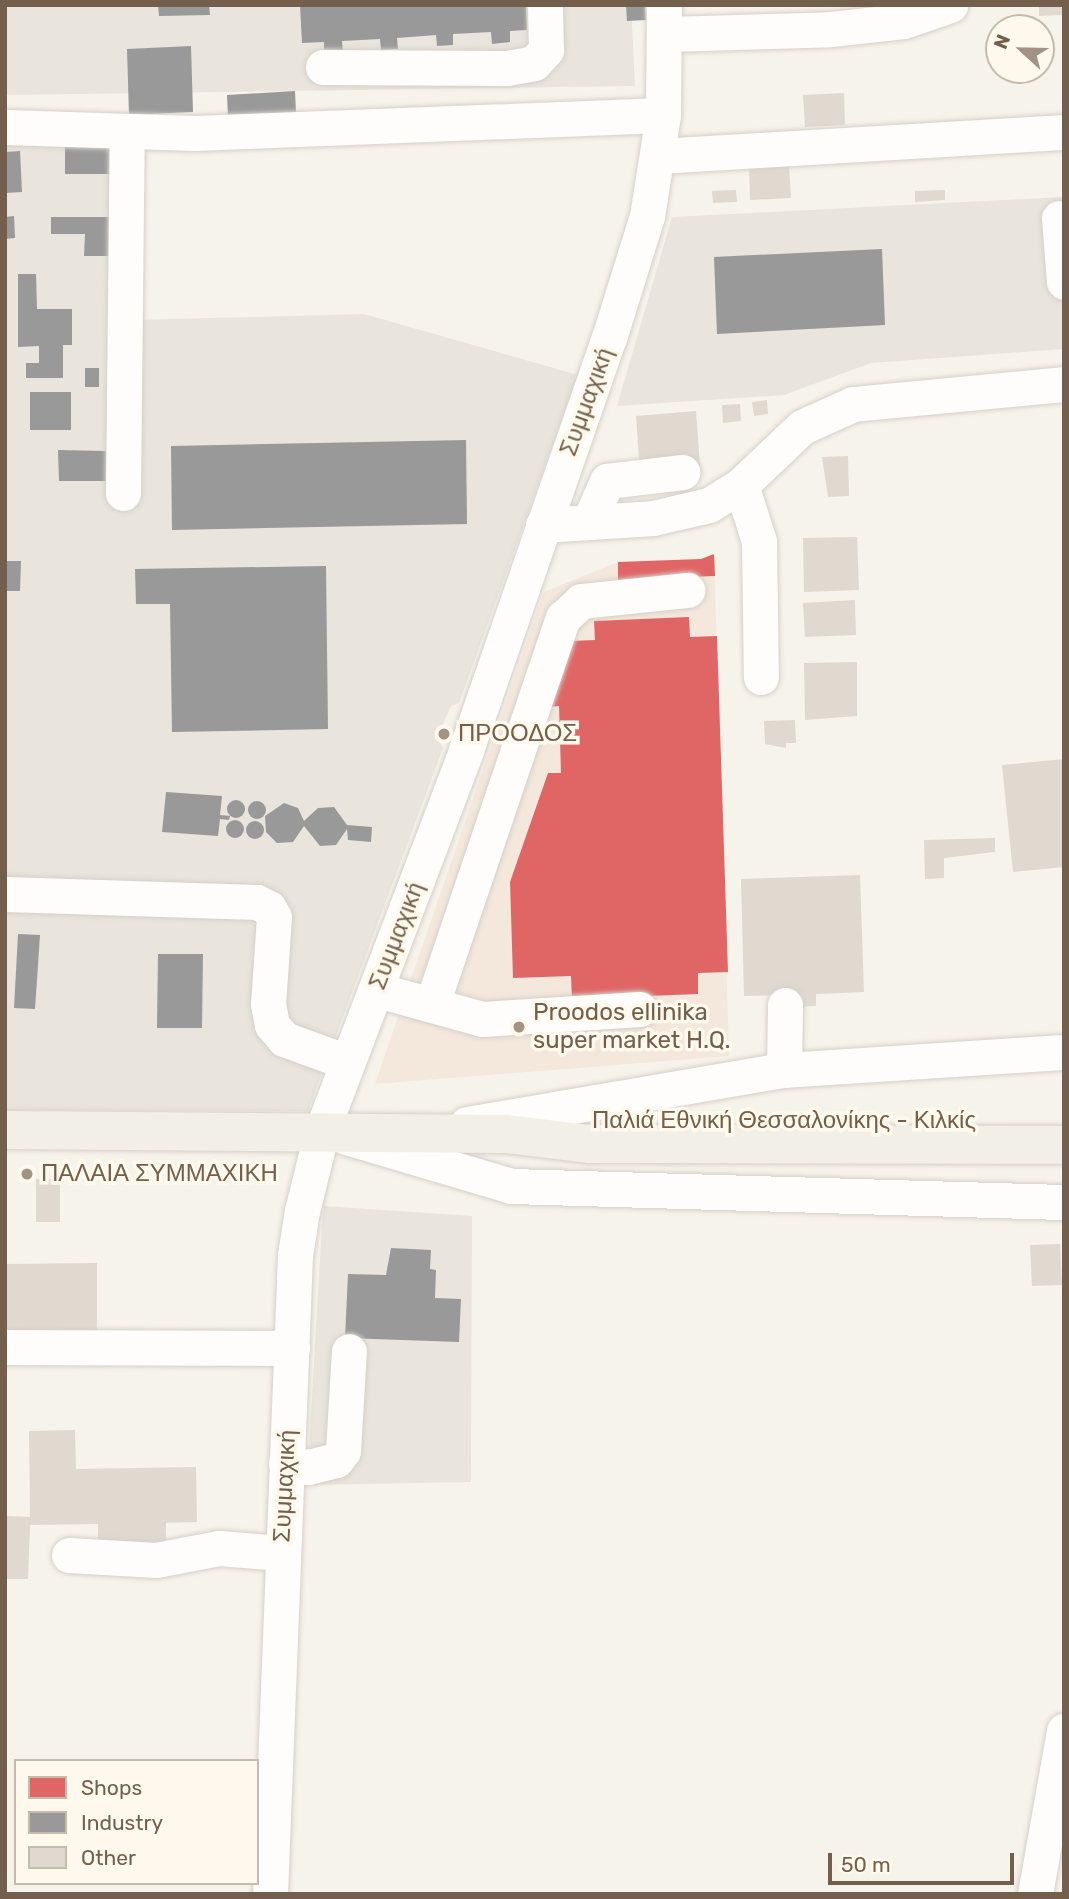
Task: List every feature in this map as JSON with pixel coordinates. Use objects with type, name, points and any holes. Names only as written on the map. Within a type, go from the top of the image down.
[{"type":"main road","name":"Παλιά Εθνική Θεσσαλονίκης - Κιλκίς","points":[[506,1134],[588,1121],[1064,1118]]},
{"type":"main road","name":"Παλιά Εθνική Θεσσαλονίκης - Κιλκίς","points":[[5,1130],[322,1130],[506,1134],[590,1144],[1064,1145]]},
{"type":"street","points":[[323,67],[507,68],[534,63],[546,50],[545,5]]},
{"type":"street","points":[[665,20],[831,29],[904,21],[950,5]]},
{"type":"street","name":"Συμμαχική","points":[[270,1894],[295,1255],[322,1130],[466,750],[610,338],[647,216],[659,156],[663,115],[665,20]]},
{"type":"street","points":[[534,63],[539,122]]},
{"type":"street","points":[[5,127],[127,132],[539,122],[663,115]]},
{"type":"street","points":[[122,493],[127,132]]},
{"type":"street","points":[[659,156],[1064,132]]},
{"type":"street","points":[[1059,218],[1064,282]]},
{"type":"street","points":[[543,525],[681,515],[741,485],[802,427],[853,404],[1064,384]]},
{"type":"street","points":[[589,522],[607,481],[682,472]]},
{"type":"street","points":[[741,485],[758,541],[761,677]]},
{"type":"street","points":[[432,1004],[515,765],[559,626],[571,605],[687,590]]},
{"type":"street","points":[[466,750],[515,765]]},
{"type":"street","points":[[5,894],[257,902],[269,908],[274,917],[268,1004],[272,1025],[284,1039],[347,1062]]},
{"type":"street","points":[[377,990],[432,1004],[453,1014],[482,1020],[640,1009]]},
{"type":"street","points":[[784,1070],[785,1005]]},
{"type":"street","points":[[418,1132],[784,1070],[1064,1052]]},
{"type":"street","points":[[322,1130],[511,1186],[1064,1202]]},
{"type":"street","points":[[5,1347],[292,1348]]},
{"type":"street","points":[[286,1463],[308,1467],[336,1460],[343,1451],[349,1351]]},
{"type":"street","points":[[69,1555],[156,1560],[219,1548],[282,1553]]},
{"type":"street","points":[[1035,1894],[1064,1731]]},
{"type":"shaded area","points":[[5,5],[631,5],[635,86],[5,95]]},
{"type":"shaded area","points":[[138,141],[137,320],[364,314],[578,375],[459,703],[451,706],[437,738],[443,748],[308,1111],[5,1110],[5,142]]},
{"type":"shaded area","points":[[1064,197],[1064,349],[871,363],[784,395],[617,406],[672,217]]},
{"type":"shaded area","points":[[714,554],[729,1056],[375,1084],[544,592],[618,562],[701,559]]},
{"type":"shaded area","points":[[323,1206],[472,1216],[471,1482],[307,1485]]},
{"type":"building: Shops","points":[[714,554],[715,576],[618,580],[618,562],[701,559]]},
{"type":"building: Shops","points":[[689,617],[690,637],[717,636],[728,972],[698,973],[698,994],[572,999],[571,976],[513,978],[510,882],[548,773],[561,773],[559,706],[546,707],[571,641],[595,640],[594,621]]},
{"type":"building: Industry","points":[[158,5],[209,5],[210,15],[159,16]]},
{"type":"building: Industry","points":[[300,5],[526,5],[527,30],[510,31],[510,42],[492,44],[491,32],[453,34],[453,45],[437,46],[436,35],[397,38],[398,49],[381,50],[380,39],[342,41],[343,52],[324,53],[324,42],[302,43]]},
{"type":"building: Industry","points":[[626,5],[645,5],[646,20],[627,21]]},
{"type":"building: Industry","points":[[191,46],[193,112],[129,115],[127,49]]},
{"type":"building: Industry","points":[[295,91],[296,113],[228,117],[227,95]]},
{"type":"building: Industry","points":[[117,137],[118,174],[65,174],[65,138]]},
{"type":"building: Industry","points":[[20,151],[22,192],[5,193],[5,152]]},
{"type":"building: Industry","points":[[14,216],[15,238],[5,239],[5,217]]},
{"type":"building: Industry","points":[[51,217],[122,217],[122,256],[84,256],[85,234],[51,234]]},
{"type":"building: Industry","points":[[882,249],[885,325],[717,334],[714,257]]},
{"type":"building: Industry","points":[[18,274],[36,274],[37,309],[72,309],[72,345],[63,345],[63,378],[26,378],[26,363],[39,363],[39,346],[18,347]]},
{"type":"building: Industry","points":[[85,368],[99,368],[99,387],[85,387]]},
{"type":"building: Industry","points":[[30,392],[71,392],[71,430],[30,430]]},
{"type":"building: Industry","points":[[466,440],[467,524],[172,530],[171,446]]},
{"type":"building: Industry","points":[[58,450],[106,451],[106,481],[59,481]]},
{"type":"building: Industry","points":[[5,561],[21,561],[20,591],[5,591]]},
{"type":"building: Industry","points":[[326,566],[328,729],[172,732],[170,604],[136,604],[135,569]]},
{"type":"building: Industry","points":[[166,792],[222,796],[220,815],[230,816],[229,820],[220,819],[218,836],[162,832]]},
{"type":"building: Industry","points":[[232,800],[240,800],[245,809],[243,816],[232,818],[227,813],[227,805]]},
{"type":"building: Industry","points":[[253,801],[261,801],[266,810],[264,817],[253,819],[248,814],[248,806]]},
{"type":"building: Industry","points":[[284,803],[298,808],[304,821],[318,808],[334,807],[347,825],[372,827],[371,842],[348,840],[347,829],[336,845],[320,846],[304,826],[293,842],[277,843],[266,832],[265,816]]},
{"type":"building: Industry","points":[[231,820],[239,820],[244,829],[242,836],[231,838],[226,833],[226,825]]},
{"type":"building: Industry","points":[[251,821],[259,821],[264,830],[262,837],[251,839],[246,834],[246,826]]},
{"type":"building: Industry","points":[[18,934],[40,935],[35,1009],[14,1008]]},
{"type":"building: Industry","points":[[158,954],[203,954],[202,1028],[157,1028]]},
{"type":"building: Industry","points":[[391,1248],[431,1250],[430,1269],[436,1270],[435,1298],[461,1299],[459,1342],[345,1338],[348,1274],[386,1275]]},
{"type":"building: Other","points":[[1039,5],[1064,5],[1064,15],[1039,14]]},
{"type":"building: Other","points":[[844,93],[845,125],[805,127],[803,95]]},
{"type":"building: Other","points":[[789,166],[791,198],[750,200],[749,168]]},
{"type":"building: Other","points":[[736,190],[737,202],[713,203],[712,191]]},
{"type":"building: Other","points":[[945,190],[945,200],[915,202],[915,191]]},
{"type":"building: Other","points":[[767,400],[768,414],[754,416],[752,402]]},
{"type":"building: Other","points":[[740,404],[741,421],[723,423],[722,405]]},
{"type":"building: Other","points":[[696,411],[700,466],[640,471],[636,416]]},
{"type":"building: Other","points":[[848,456],[849,496],[828,497],[822,457]]},
{"type":"building: Other","points":[[857,537],[859,590],[804,592],[803,538]]},
{"type":"building: Other","points":[[855,600],[856,635],[805,637],[803,603]]},
{"type":"building: Other","points":[[857,662],[857,716],[805,720],[804,663]]},
{"type":"building: Other","points":[[795,720],[796,743],[786,743],[786,748],[765,744],[764,721]]},
{"type":"building: Other","points":[[1064,759],[1064,867],[1013,872],[1002,765]]},
{"type":"building: Other","points":[[995,838],[995,852],[944,858],[944,878],[925,879],[924,840]]},
{"type":"building: Other","points":[[860,875],[864,992],[816,994],[816,1006],[793,1007],[793,995],[744,996],[741,879]]},
{"type":"building: Other","points":[[36,1179],[60,1179],[60,1222],[36,1222]]},
{"type":"building: Other","points":[[1060,1244],[1062,1285],[1032,1286],[1030,1245]]},
{"type":"building: Other","points":[[97,1263],[97,1338],[5,1339],[5,1264]]},
{"type":"building: Other","points":[[75,1430],[76,1469],[196,1467],[197,1522],[166,1523],[166,1546],[98,1547],[98,1524],[30,1525],[28,1579],[5,1579],[5,1516],[30,1517],[29,1431]]},
{"type":"place","name":"ΠΡΟΟΔΟΣ","points":[[444,734]]},
{"type":"place","name":"Proodos ellinika super market H.Q.","points":[[519,1027]]},
{"type":"place","name":"ΠΑΛΑΙΑ ΣΥΜΜΑΧΙΚΗ","points":[[27,1174]]}]
